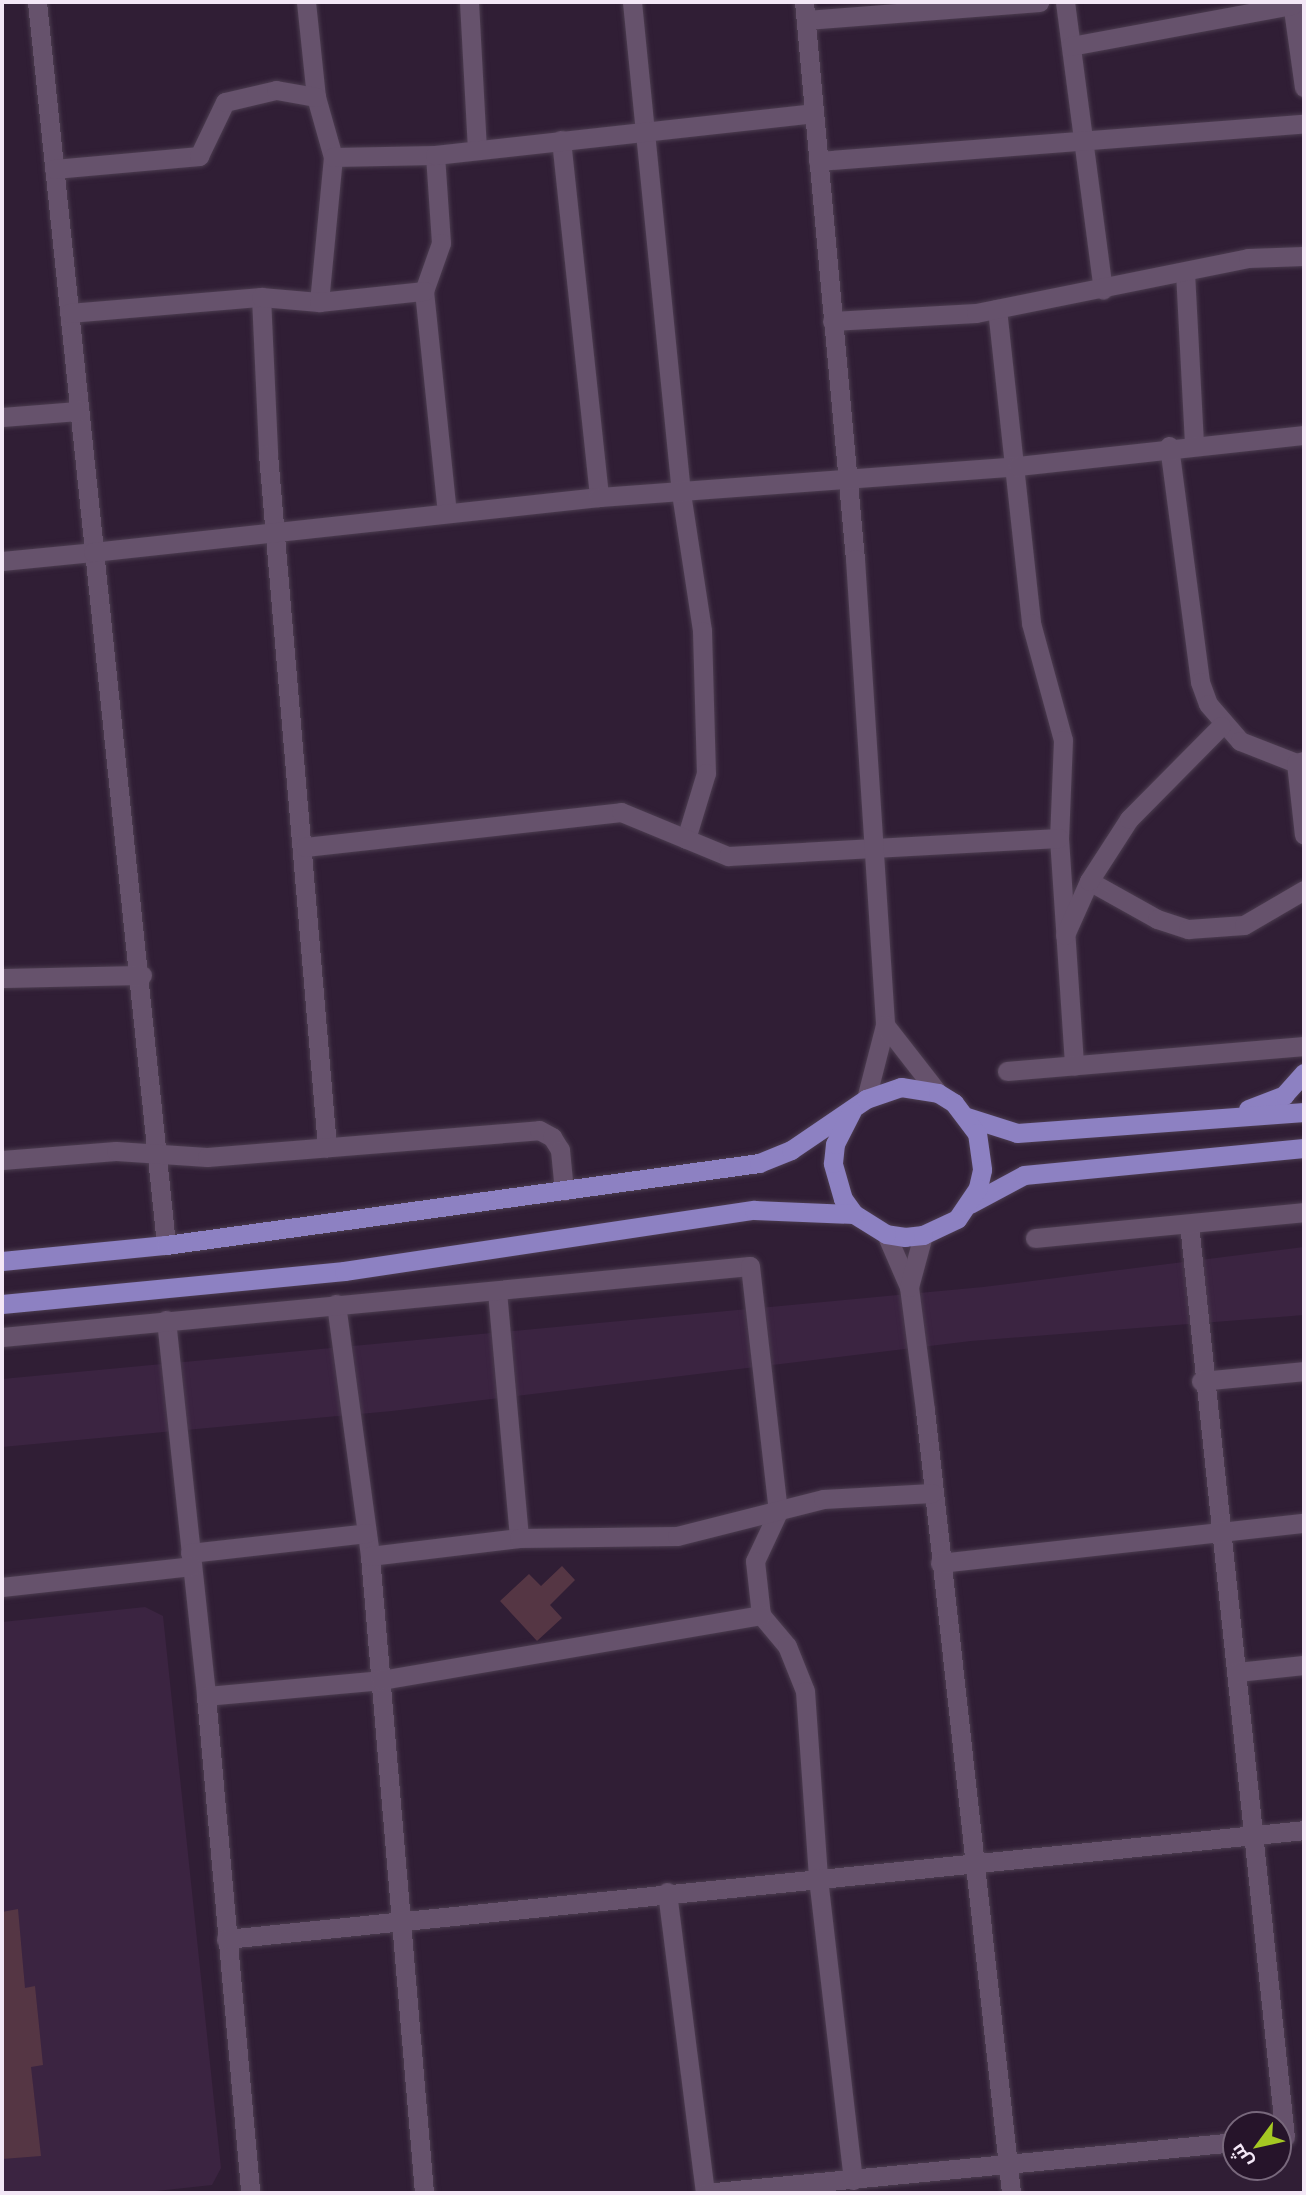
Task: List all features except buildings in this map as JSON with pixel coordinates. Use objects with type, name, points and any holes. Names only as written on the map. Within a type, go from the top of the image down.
[{"type":"main road","points":[[1195,1124],[1275,1101],[1304,1073]]},
{"type":"main road","points":[[2,1261],[166,1245],[759,1163],[859,1105],[901,1087],[938,1093],[967,1117],[977,1133],[982,1170],[969,1205]]},
{"type":"main road","points":[[859,1105],[835,1144],[833,1163],[839,1190],[854,1214],[886,1234],[923,1235],[949,1224],[969,1205],[1024,1175],[1304,1148]]},
{"type":"main road","points":[[967,1117],[1017,1133],[1195,1124],[1304,1112]]},
{"type":"main road","points":[[2,1304],[344,1271],[754,1210],[854,1214]]},
{"type":"street","points":[[37,2],[93,552],[142,975],[166,1245]]},
{"type":"street","points":[[306,2],[316,97],[333,157],[319,302]]},
{"type":"street","points":[[469,2],[477,150]]},
{"type":"street","points":[[632,2],[647,131],[681,493],[702,631],[706,773],[686,839]]},
{"type":"street","points":[[859,1105],[885,1024],[845,476],[805,11],[1039,2]]},
{"type":"street","points":[[1065,2],[1103,289]]},
{"type":"street","points":[[1071,46],[1292,3],[1304,87]]},
{"type":"street","points":[[54,169],[200,156],[225,102],[276,90],[316,97]]},
{"type":"street","points":[[333,157],[435,155],[813,113]]},
{"type":"street","points":[[818,161],[1084,145],[1304,124]]},
{"type":"street","points":[[561,140],[599,497]]},
{"type":"street","points":[[435,155],[441,243],[424,291],[447,513]]},
{"type":"street","points":[[832,321],[997,309],[1248,258],[1304,256]]},
{"type":"street","points":[[1185,272],[1194,444]]},
{"type":"street","points":[[69,313],[261,297],[319,302],[424,291]]},
{"type":"street","points":[[261,297],[327,1147]]},
{"type":"street","points":[[997,309],[1017,466],[1031,623],[1063,740],[1059,838],[1063,940],[1074,1066]]},
{"type":"street","points":[[2,417],[78,411]]},
{"type":"street","points":[[2,561],[599,497],[681,493],[845,476],[1017,466],[1169,446],[1304,435]]},
{"type":"street","points":[[1169,446],[1200,682],[1221,726],[1240,741],[1300,762],[1304,835]]},
{"type":"street","points":[[1063,940],[1089,881],[1129,819],[1221,726]]},
{"type":"street","points":[[305,847],[621,812],[728,856],[1059,838]]},
{"type":"street","points":[[1089,881],[1157,919],[1188,929],[1244,925],[1304,890]]},
{"type":"street","points":[[2,978],[142,975]]},
{"type":"street","points":[[885,1024],[938,1093]]},
{"type":"street","points":[[1007,1071],[1304,1045]]},
{"type":"street","points":[[2,1160],[116,1151],[190,1158],[539,1130],[552,1137],[560,1150],[564,1191]]},
{"type":"street","points":[[1035,1238],[1304,1212]]},
{"type":"street","points":[[1189,1224],[1201,1381],[1222,1532],[1255,1835],[1279,2111]]},
{"type":"street","points":[[886,1234],[909,1287],[1011,2193]]},
{"type":"street","points":[[909,1287],[923,1235]]},
{"type":"street","points":[[2,1337],[750,1266],[778,1512],[755,1561],[761,1615],[787,1646],[805,1691],[818,1878],[853,2180]]},
{"type":"street","points":[[497,1291],[519,1538]]},
{"type":"street","points":[[336,1304],[370,1556],[397,1922],[424,2193]]},
{"type":"street","points":[[166,1320],[206,1696],[250,2193]]},
{"type":"street","points":[[1201,1381],[1304,1370]]},
{"type":"street","points":[[370,1556],[519,1538],[677,1536],[823,1499],[932,1493]]},
{"type":"street","points":[[940,1563],[1304,1522]]},
{"type":"street","points":[[2,1587],[367,1533]]},
{"type":"street","points":[[206,1696],[381,1680],[761,1615]]},
{"type":"street","points":[[1237,1672],[1304,1665]]},
{"type":"street","points":[[226,1939],[1304,1829]]},
{"type":"street","points":[[667,1892],[705,2193],[818,2189],[853,2180],[1222,2143]]},
{"type":"shaded area","points":[[1304,1247],[1304,1315],[971,1341],[392,1411],[2,1447],[2,1379],[983,1287]]},
{"type":"shaded area","points":[[145,1607],[163,1616],[221,2168],[212,2185],[138,2193],[2,2193],[2,1622]]}]
